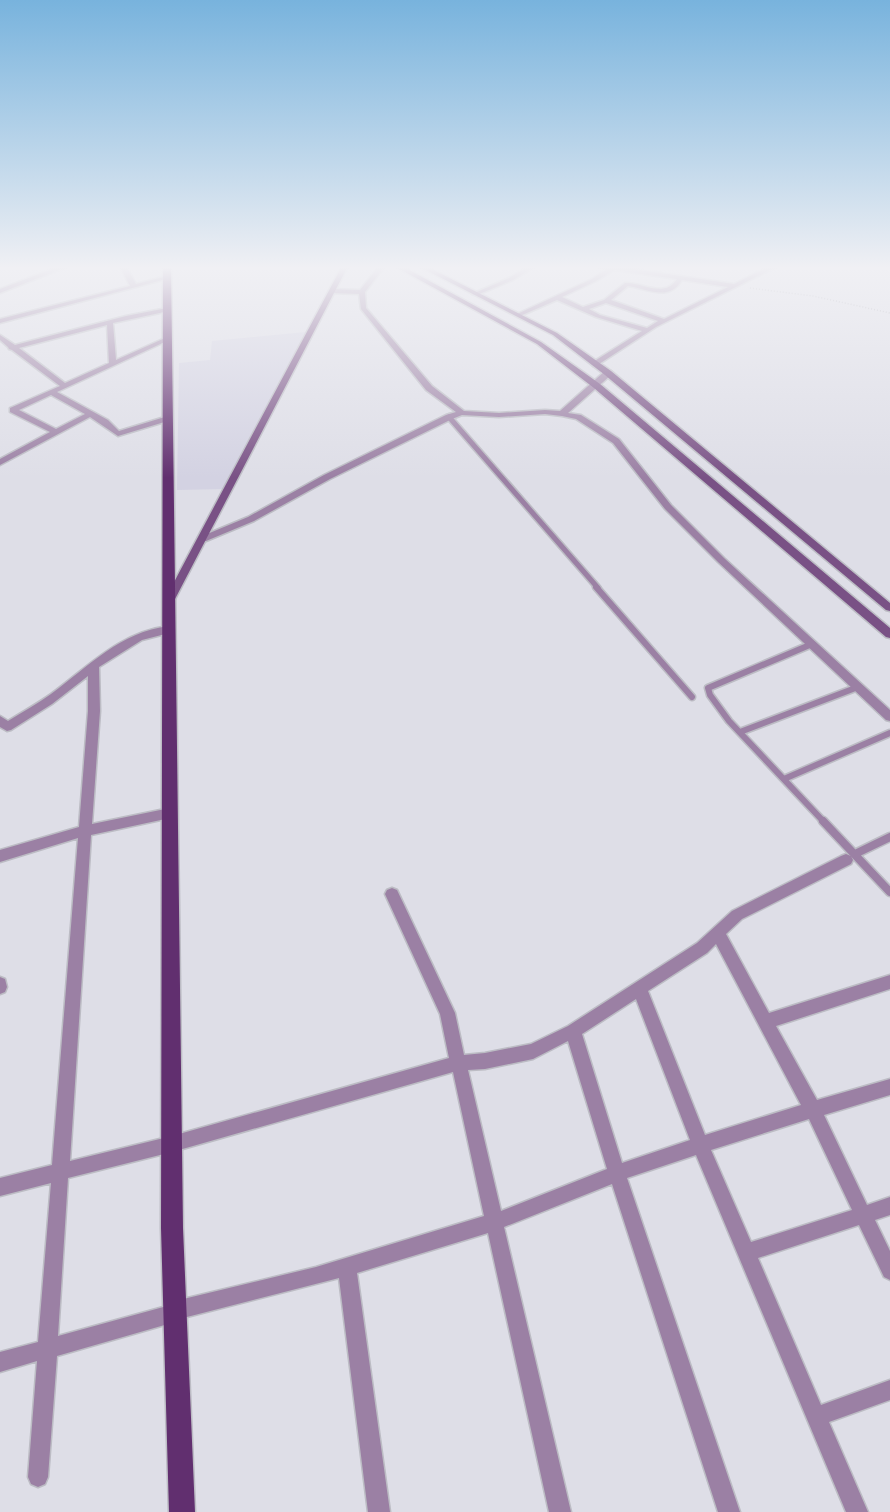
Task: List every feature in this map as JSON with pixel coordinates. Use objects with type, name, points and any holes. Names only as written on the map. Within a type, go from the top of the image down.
[{"type":"main road","points":[[167,339],[172,1144],[182,1512]]},
{"type":"street","points":[[11,348],[55,337]]},
{"type":"street","points":[[111,337],[113,365]]},
{"type":"street","points":[[169,601],[308,337]]},
{"type":"street","points":[[386,337],[429,388],[462,413]]},
{"type":"street","points":[[527,337],[597,386],[890,634]]},
{"type":"street","points":[[558,337],[608,373],[890,608]]},
{"type":"street","points":[[596,364],[638,337]]},
{"type":"street","points":[[0,338],[66,387]]},
{"type":"street","points":[[55,432],[14,410],[167,339]]},
{"type":"street","points":[[562,414],[597,386],[608,373]]},
{"type":"street","points":[[53,393],[90,414],[118,434],[168,418]]},
{"type":"street","points":[[203,539],[251,519],[327,477],[448,417],[462,413],[499,415],[545,412],[578,417],[616,441],[668,507],[721,560],[890,717]]},
{"type":"street","points":[[0,462],[90,414]]},
{"type":"street","points":[[827,580],[850,575]]},
{"type":"street","points":[[2,727],[54,697],[112,652],[154,630],[169,630]]},
{"type":"street","points":[[38,1477],[94,711],[94,666]]},
{"type":"street","points":[[0,856],[85,831],[170,813]]},
{"type":"street","points":[[0,1187],[172,1144],[458,1063],[485,1061],[533,1051],[573,1031],[702,948],[738,915],[850,857]]},
{"type":"street","points":[[392,894],[447,1013],[560,1512]]},
{"type":"street","points":[[718,933],[813,1110],[890,1271]]},
{"type":"street","points":[[767,1021],[890,982]]},
{"type":"street","points":[[640,989],[700,1145],[857,1512]]},
{"type":"street","points":[[573,1031],[617,1173],[729,1512]]},
{"type":"street","points":[[0,1362],[347,1266],[495,1222],[617,1173],[890,1087]]},
{"type":"street","points":[[746,1253],[890,1206]]},
{"type":"street","points":[[347,1266],[379,1512]]},
{"type":"street","points":[[816,1417],[890,1390]]},
{"type":"lane","points":[[448,417],[692,697]]},
{"type":"lane","points":[[812,644],[708,688],[710,695],[850,857],[890,892]]},
{"type":"lane","points":[[740,732],[858,687]]},
{"type":"lane","points":[[784,779],[890,734]]},
{"type":"lane","points":[[850,857],[890,837]]},
{"type":"shaded area","points":[[258,337],[304,337],[225,489],[177,490],[179,363],[210,360],[212,341]]}]
